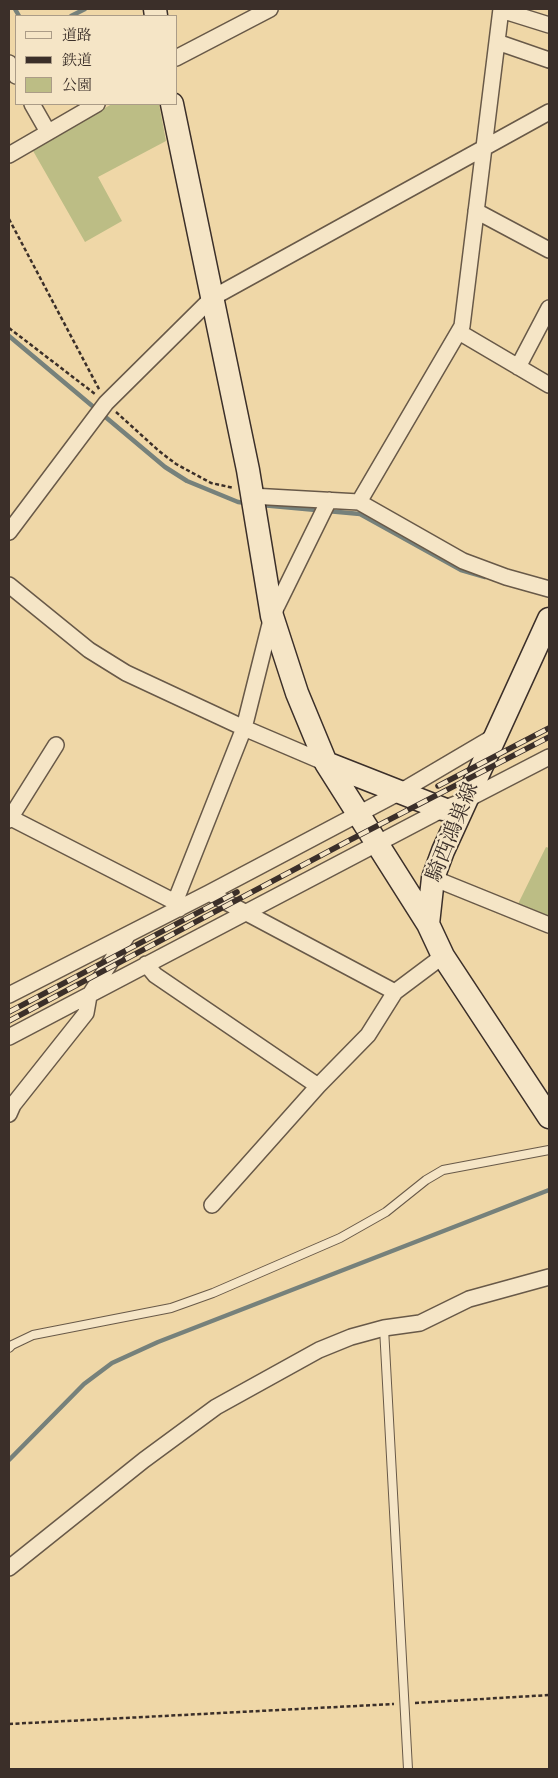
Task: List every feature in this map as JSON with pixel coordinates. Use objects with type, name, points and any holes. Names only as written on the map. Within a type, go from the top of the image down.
[{"type":"street","points":[[178,57],[270,9]]},
{"type":"street","points":[[359,502],[462,326],[501,10],[549,25]]},
{"type":"street","points":[[498,42],[549,60]]},
{"type":"street","points":[[9,63],[15,74]]},
{"type":"street","points":[[33,105],[48,132]]},
{"type":"street","points":[[9,154],[95,105]]},
{"type":"street","points":[[172,105],[251,492],[272,616],[297,693],[326,763],[428,924],[443,956],[549,1117]]},
{"type":"street","points":[[9,532],[106,403],[212,298],[549,112]]},
{"type":"street","points":[[476,211],[549,250]]},
{"type":"street","points":[[518,367],[549,308]]},
{"type":"street","points":[[459,332],[549,385]]},
{"type":"street","points":[[251,492],[359,502],[463,561],[506,577],[549,588]]},
{"type":"street","points":[[177,905],[244,728],[272,616],[329,500]]},
{"type":"street","points":[[9,585],[89,650],[126,674],[326,763],[443,809]]},
{"type":"street","name":"騎西鴻巣線","points":[[428,924],[434,878],[443,851],[549,619]]},
{"type":"street","points":[[9,995],[128,935],[177,905],[209,893],[400,792],[496,735]]},
{"type":"street","points":[[56,745],[9,819],[177,905]]},
{"type":"street","points":[[9,1037],[443,809],[466,800],[549,757]]},
{"type":"street","points":[[434,878],[549,925]]},
{"type":"street","points":[[209,893],[396,992]]},
{"type":"street","points":[[10,1107],[86,1013],[89,996],[128,935]]},
{"type":"street","points":[[212,1205],[318,1086],[368,1035],[396,992],[443,956]]},
{"type":"street","points":[[146,964],[155,975],[318,1086]]},
{"type":"street","points":[[9,1568],[144,1460],[216,1406],[320,1350],[351,1337],[384,1328],[420,1323],[469,1299],[549,1277]]},
{"type":"lane","points":[[9,1348],[33,1335],[171,1308],[213,1293],[340,1238],[386,1212],[426,1180],[443,1170],[549,1150]]},
{"type":"lane","points":[[384,1328],[408,1769]]},
{"type":"path","points":[[9,219],[106,403]]},
{"type":"path","points":[[9,328],[106,403],[176,464],[212,483],[251,492]]},
{"type":"path","points":[[9,1724],[549,1695]]},
{"type":"green space","points":[[110,105],[159,105],[166,141],[98,177],[122,221],[85,242],[32,149]]},
{"type":"green space","points":[[546,847],[549,848],[549,919],[517,906]]},
{"type":"waterway","points":[[15,9],[18,15]]},
{"type":"waterway","points":[[73,15],[85,9]]},
{"type":"waterway","points":[[9,336],[165,467],[187,481],[238,502],[246,503]]},
{"type":"waterway","points":[[261,505],[360,514],[461,570],[485,577]]},
{"type":"waterway","points":[[9,1460],[84,1384],[112,1363],[158,1342],[549,1190]]},
{"type":"railway","points":[[438,786],[549,728]]},
{"type":"railway","points":[[9,1021],[549,737]]},
{"type":"railway","points":[[9,1012],[237,892]]}]
